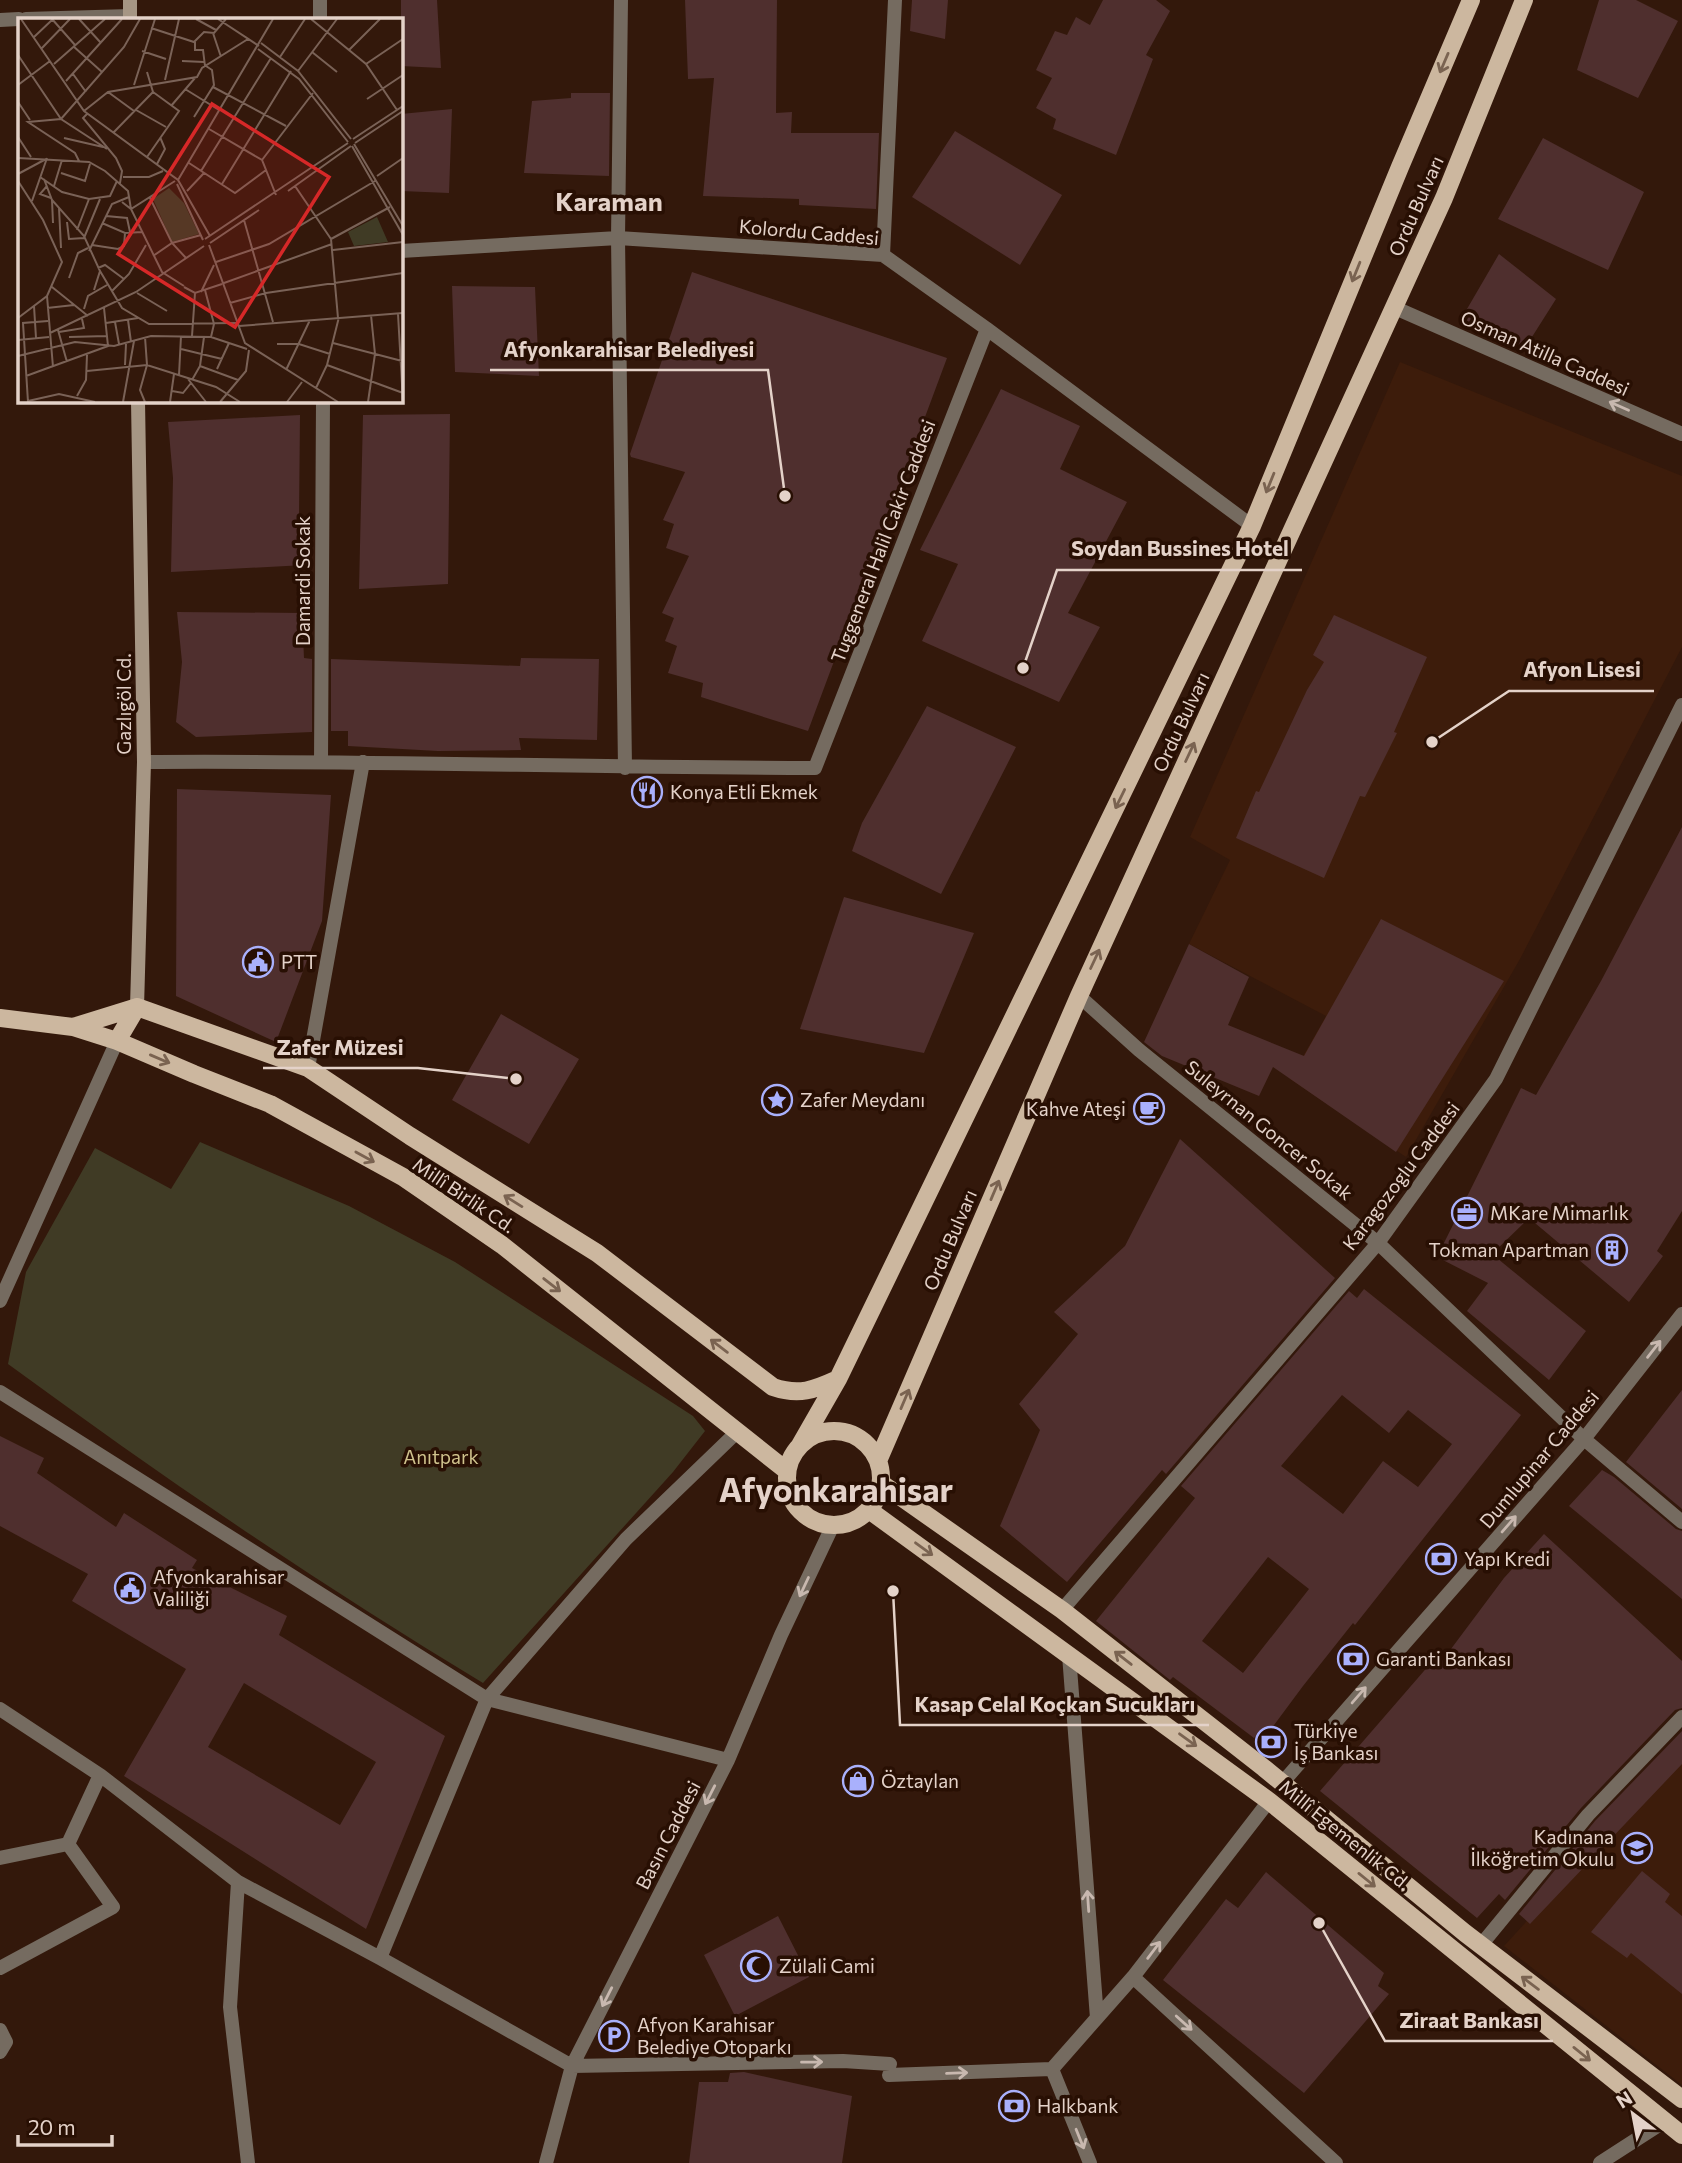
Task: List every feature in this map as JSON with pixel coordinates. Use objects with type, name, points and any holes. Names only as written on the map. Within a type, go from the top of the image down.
[{"type":"main road","name":"Ordu Bulvarı","points":[[799,1447],[838,1379],[1252,526],[1471,0]]},
{"type":"main road","name":"Ordu Bulvarı","points":[[878,1461],[1079,996],[1444,198],[1524,0]]},
{"type":"main road","name":"Millî Birlik Cd.","points":[[73,1027],[136,1007],[308,1068],[597,1254],[773,1387],[787,1392],[800,1392],[838,1379]]},
{"type":"main road","points":[[117,1041],[136,1007]]},
{"type":"main road","name":"Millî Birlik Cd.","points":[[0,1018],[73,1027],[117,1041],[270,1104],[403,1177],[502,1245],[787,1471]]},
{"type":"main road","points":[[827,1432],[843,1432],[858,1437],[870,1448],[878,1461],[881,1483],[878,1493],[869,1510],[858,1518],[833,1525],[817,1522],[803,1514],[793,1502],[787,1471],[791,1458],[811,1437],[827,1432]]},
{"type":"main road","name":"Millî Egemenlik Cd.","points":[[881,1483],[1062,1610],[1282,1783],[1481,1945],[1682,2099]]},
{"type":"main road","name":"Millî Egemenlik Cd.","points":[[869,1510],[1269,1801],[1682,2135]]},
{"type":"street","points":[[130,0],[130,18]]},
{"type":"street","points":[[320,0],[320,18]]},
{"type":"street","points":[[144,762],[363,762],[625,768],[618,238],[621,0]]},
{"type":"street","points":[[883,255],[895,0]]},
{"type":"street","points":[[0,20],[18,19]]},
{"type":"street","name":"Kolordu Caddesi","points":[[402,251],[618,238],[883,255],[1252,526]]},
{"type":"street","name":"Osman Atilla Caddesi","points":[[1394,307],[1682,433]]},
{"type":"street","name":"Tuggeneral Halil Cakir Caddesi","points":[[625,768],[815,768],[987,329]]},
{"type":"street","name":"Gazlıgöl Cd.","points":[[136,1007],[144,762],[138,402]]},
{"type":"street","name":"Damardi Sokak","points":[[321,762],[323,402]]},
{"type":"street","name":"Karagozoglu Caddesi","points":[[1062,1610],[1378,1243],[1496,1079],[1682,705]]},
{"type":"street","points":[[308,1068],[363,762]]},
{"type":"street","name":"Suleyrnan Goncer Sokak","points":[[1079,996],[1139,1050],[1378,1243],[1584,1439],[1682,1522]]},
{"type":"street","points":[[0,1301],[117,1041]]},
{"type":"street","name":"Dumlupinar Caddesi","points":[[1282,1783],[1584,1439],[1682,1314]]},
{"type":"street","points":[[0,1392],[487,1699],[728,1760]]},
{"type":"street","points":[[380,1958],[487,1699],[626,1539],[738,1431]]},
{"type":"street","name":"Basın Caddesi","points":[[546,2163],[572,2066],[728,1760],[781,1634],[833,1525]]},
{"type":"street","points":[[1069,1655],[1097,2018]]},
{"type":"street","points":[[0,1709],[100,1775],[238,1882],[572,2066],[844,2061],[890,2070],[1052,2069],[1133,1977],[1269,1801]]},
{"type":"street","points":[[1481,1945],[1588,1815],[1682,1717]]},
{"type":"street","points":[[68,1844],[100,1775]]},
{"type":"street","points":[[0,1858],[68,1844]]},
{"type":"street","points":[[0,1968],[113,1907],[68,1844]]},
{"type":"street","points":[[238,1882],[230,2007],[248,2163]]},
{"type":"street","points":[[1133,1977],[1336,2163]]},
{"type":"street","points":[[0,2030],[6,2042],[0,2052]]},
{"type":"street","points":[[1052,2069],[1090,2163]]},
{"type":"street","points":[[1600,2163],[1665,2121]]},
{"type":"shaded area","points":[[1400,362],[1682,476],[1682,647],[1520,959],[1406,1157],[1290,1079],[1326,1016],[1189,944],[1230,860],[1190,837]]},
{"type":"shaded area","name":"Kadınana İlköğretim Okulu","points":[[1682,1751],[1682,2085],[1504,1946]]},
{"type":"green space","name":"Anıtpark","points":[[200,1142],[349,1206],[455,1262],[693,1416],[705,1431],[673,1472],[483,1683],[242,1529],[8,1364],[26,1272],[95,1148],[171,1189]]},
{"type":"building","points":[[401,0],[437,0],[441,68],[402,66]]},
{"type":"building","points":[[685,0],[777,0],[776,113],[792,112],[791,133],[879,133],[876,209],[799,205],[799,199],[703,196],[714,78],[688,79]]},
{"type":"building","points":[[912,0],[948,0],[945,39],[910,31]]},
{"type":"building","points":[[1103,0],[1156,0],[1170,11],[1146,55],[1153,59],[1116,155],[1053,129],[1056,119],[1036,108],[1052,78],[1036,70],[1055,31],[1067,35],[1076,17],[1090,25]]},
{"type":"building","points":[[1599,0],[1636,0],[1678,21],[1638,98],[1577,70]]},
{"type":"building","points":[[571,93],[610,93],[609,176],[524,173],[532,101],[571,98]]},
{"type":"building","points":[[452,109],[449,193],[402,191],[402,114]]},
{"type":"building","points":[[955,131],[1062,195],[1020,265],[912,197]]},
{"type":"building","points":[[1543,138],[1644,192],[1608,270],[1498,219]]},
{"type":"building","points":[[1499,254],[1556,299],[1525,348],[1460,321]]},
{"type":"building","points":[[692,272],[947,358],[808,731],[701,697],[703,683],[668,673],[677,646],[665,641],[674,618],[662,613],[689,556],[666,548],[674,524],[663,520],[685,472],[631,457],[630,454]]},
{"type":"building","points":[[452,286],[535,287],[539,376],[455,372]]},
{"type":"building","points":[[1001,389],[1080,426],[1060,469],[1127,502],[1068,613],[1100,627],[1059,702],[922,641],[958,564],[920,550]]},
{"type":"building","points":[[450,414],[448,584],[359,589],[363,415]]},
{"type":"building","points":[[300,415],[299,518],[305,565],[171,572],[173,478],[168,422]]},
{"type":"building","points":[[177,612],[302,613],[304,658],[312,659],[312,732],[196,737],[176,722],[182,662]]},
{"type":"building","points":[[1334,615],[1427,657],[1394,732],[1397,733],[1365,797],[1360,796],[1324,878],[1236,838],[1256,791],[1259,792],[1307,690],[1324,662],[1313,655]]},
{"type":"building","points":[[521,658],[599,659],[597,740],[519,738],[521,750],[438,751],[348,746],[348,731],[331,731],[331,659],[520,666]]},
{"type":"building","points":[[927,706],[1016,747],[941,894],[852,851],[862,823]]},
{"type":"building","points":[[177,789],[331,795],[322,921],[276,1042],[176,996]]},
{"type":"building","points":[[1682,827],[1682,1211],[1657,1251],[1663,1256],[1629,1302],[1529,1218],[1492,1254],[1586,1331],[1549,1380],[1467,1311],[1488,1283],[1437,1257],[1521,1088],[1536,1095],[1601,981]]},
{"type":"building","points":[[844,897],[974,933],[924,1053],[800,1029]]},
{"type":"building","points":[[1381,919],[1504,981],[1396,1152],[1273,1067],[1259,1096],[1162,1056],[1144,1042],[1189,944],[1249,977],[1228,1025],[1304,1056]]},
{"type":"building","points":[[501,1014],[579,1059],[529,1144],[452,1100]]},
{"type":"building","points":[[1180,1139],[1335,1278],[1166,1474],[1162,1470],[1067,1582],[1000,1526],[1040,1430],[1019,1404],[1078,1334],[1054,1312],[1125,1246]]},
{"type":"building","points":[[1364,1289],[1521,1415],[1355,1625],[1353,1623],[1266,1736],[1260,1731],[1254,1738],[1173,1677],[1170,1680],[1096,1621],[1195,1498],[1181,1486],[1349,1291],[1357,1298]],"holes":[[[1342,1395],[1389,1433],[1408,1410],[1452,1444],[1418,1487],[1383,1461],[1343,1514],[1281,1466]],[[1268,1557],[1309,1589],[1243,1673],[1202,1641]]]},
{"type":"building","points":[[1682,1390],[1682,1509],[1626,1462]]},
{"type":"building","points":[[0,1436],[44,1458],[37,1473],[116,1527],[124,1513],[197,1560],[192,1568],[287,1616],[279,1635],[445,1736],[366,1929],[124,1776],[186,1669],[72,1601],[88,1574],[0,1526]],"holes":[[[244,1683],[376,1762],[340,1825],[208,1747]]]},
{"type":"building","points":[[1602,1470],[1682,1531],[1682,1599],[1569,1506]]},
{"type":"building","points":[[1544,1534],[1682,1661],[1682,1708],[1675,1710],[1581,1808],[1505,1900],[1499,1894],[1477,1918],[1320,1791],[1430,1664],[1436,1669],[1504,1578]]},
{"type":"building","points":[[1682,1731],[1682,1764],[1530,1924],[1519,1914],[1595,1821]]},
{"type":"building","points":[[1642,1871],[1670,1894],[1665,1902],[1682,1916],[1682,1994],[1631,1953],[1627,1958],[1591,1932]]},
{"type":"building","points":[[1266,1872],[1384,1973],[1378,1986],[1389,1994],[1304,2093],[1163,1980],[1226,1899],[1238,1908]]},
{"type":"building","name":"Zülali Cami","points":[[778,1916],[809,1977],[735,2016],[704,1955]]},
{"type":"building","points":[[744,2072],[852,2096],[842,2163],[689,2163],[699,2082],[728,2082],[730,2073]]},
{"type":"place","name":"Afyonkarahisar Belediyesi","points":[[785,496]]},
{"type":"place","name":"Soydan Bussines Hotel","points":[[1023,668]]},
{"type":"place","name":"Afyon Lisesi","points":[[1432,742]]},
{"type":"place","name":"Konya Etli Ekmek","points":[[647,792]]},
{"type":"place","name":"PTT","points":[[258,962]]},
{"type":"place","name":"Zafer Müzesi","points":[[516,1079]]},
{"type":"place","name":"Zafer Meydanı","points":[[777,1100]]},
{"type":"place","name":"Kahve Ateşi","points":[[1149,1109]]},
{"type":"place","name":"MKare Mimarlık","points":[[1467,1213]]},
{"type":"place","name":"Tokman Apartman","points":[[1612,1250]]},
{"type":"place","name":"Yapı Kredi","points":[[1441,1559]]},
{"type":"place","name":"Afyonkarahisar Valiliği","points":[[130,1588]]},
{"type":"place","name":"Kasap Celal Koçkan Sucukları","points":[[893,1591]]},
{"type":"place","name":"Garanti Bankası","points":[[1353,1659]]},
{"type":"place","name":"Türkiye İş Bankası","points":[[1271,1742]]},
{"type":"place","name":"Öztaylan","points":[[858,1781]]},
{"type":"place","name":"Kadınana İlköğretim Okulu","points":[[1637,1848]]},
{"type":"place","name":"Ziraat Bankası","points":[[1319,1923]]},
{"type":"place","name":"Zülali Cami","points":[[756,1966]]},
{"type":"place","name":"Afyon Karahisar Belediye Otoparkı","points":[[614,2036]]},
{"type":"place","name":"Halkbank","points":[[1014,2106]]},
{"type":"district","name":"Karaman","points":[[609,202]]},
{"type":"district","name":"Afyonkarahisar","points":[[836,1490]]}]
